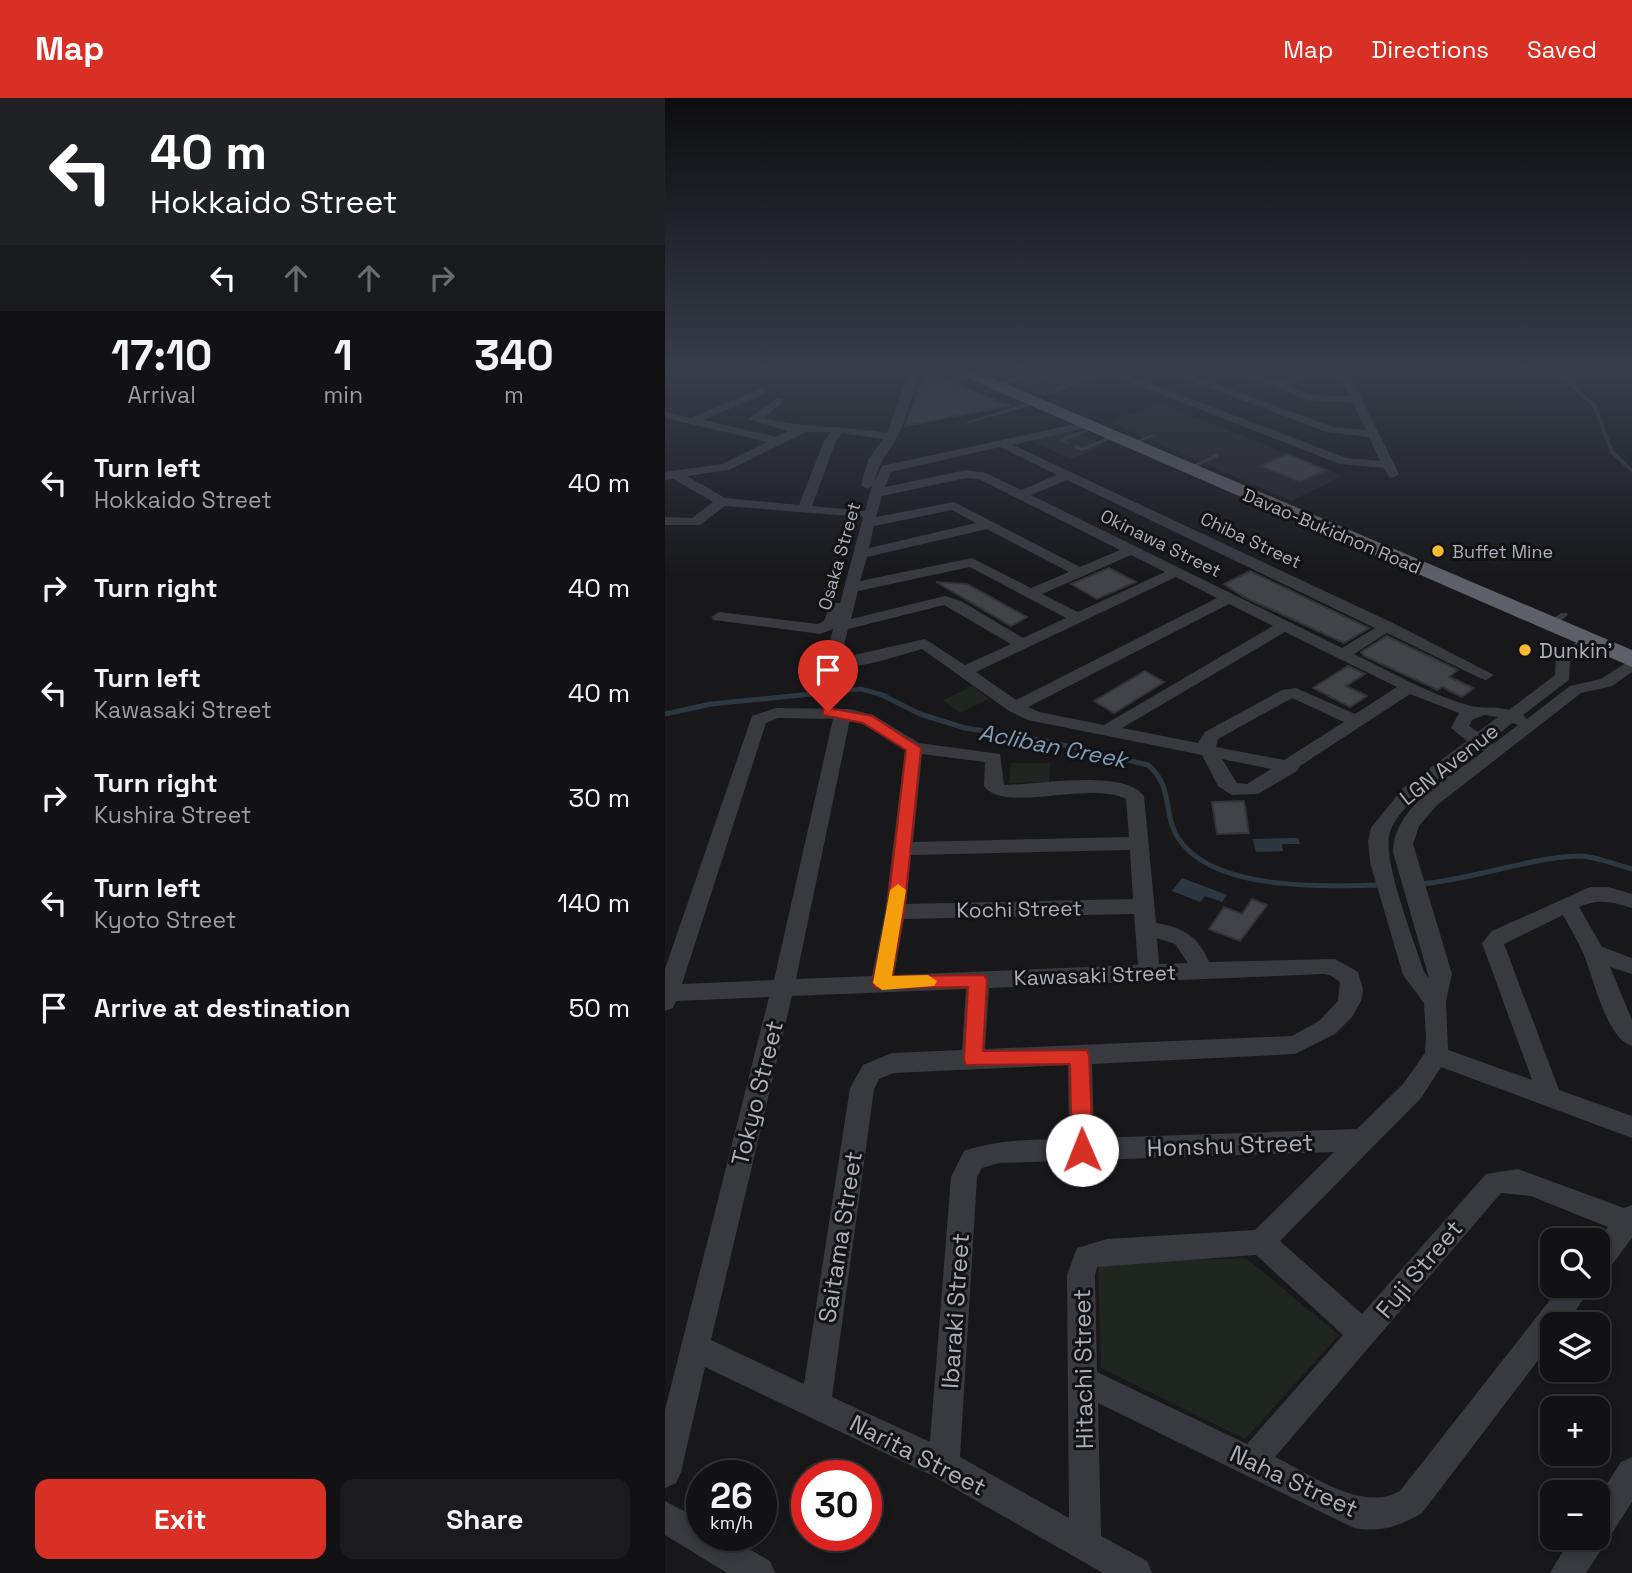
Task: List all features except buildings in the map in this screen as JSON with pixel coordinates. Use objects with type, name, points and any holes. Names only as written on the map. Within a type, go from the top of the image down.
[{"type":"highway","name":"Davao-Bukidnon Road","points":[[1114,438],[1558,619],[1589,640],[1632,662]]},
{"type":"street","points":[[767,438],[776,440]]},
{"type":"street","points":[[670,475],[725,467],[780,438]]},
{"type":"street","points":[[804,509],[832,438]]},
{"type":"street","points":[[719,617],[805,630],[820,629],[831,624],[864,518],[874,460],[890,438]]},
{"type":"street","name":"Osaka Street","points":[[965,671],[930,645],[921,644],[835,664],[831,657],[860,554],[864,518],[883,471],[890,467],[1025,438]]},
{"type":"street","points":[[1284,438],[1344,461],[1391,469],[1376,438]]},
{"type":"street","name":"Chiba Street","points":[[1000,443],[1486,675]]},
{"type":"street","points":[[665,462],[694,471]]},
{"type":"street","name":"Okinawa Street","points":[[876,493],[972,474],[1286,625],[1414,690],[1440,710],[1467,716]]},
{"type":"street","points":[[670,475],[722,502],[804,509],[864,518],[950,506],[1080,572]]},
{"type":"street","points":[[1019,496],[1067,475]]},
{"type":"street","points":[[665,522],[695,522],[722,502]]},
{"type":"street","points":[[860,554],[989,524]]},
{"type":"street","points":[[1031,593],[1131,550]]},
{"type":"street","points":[[850,588],[968,562],[1077,618]]},
{"type":"street","points":[[1176,572],[965,671],[1015,707],[1047,720],[1291,767]]},
{"type":"street","points":[[1015,707],[1229,598]]},
{"type":"street","points":[[839,627],[945,600],[1022,645]]},
{"type":"street","points":[[1105,732],[1286,625]]},
{"type":"street","points":[[1343,654],[1388,626]]},
{"type":"street","name":"LGN Avenue","points":[[1378,841],[1388,816],[1417,786],[1563,677],[1562,660],[1589,640]]},
{"type":"street","name":"LGN Avenue","points":[[1403,853],[1411,824],[1437,796],[1576,689],[1610,681],[1632,662]]},
{"type":"street","points":[[1563,669],[1597,684]]},
{"type":"street","points":[[1358,722],[1304,695],[1288,694],[1211,736],[1206,745],[1224,782],[1238,790],[1259,788],[1358,722],[1414,690]]},
{"type":"street","points":[[1495,751],[1476,742],[1461,728],[1467,716],[1495,711],[1529,725]]},
{"type":"street","points":[[667,998],[762,716],[805,712],[843,713],[867,719],[914,748],[994,758],[993,786],[1000,791],[1125,789],[1135,796],[1149,972]]},
{"type":"street","name":"Tokyo Street","points":[[665,1472],[783,987],[843,713]]},
{"type":"street","points":[[882,983],[895,912],[914,748]]},
{"type":"street","points":[[1417,786],[1437,796]]},
{"type":"street","points":[[1363,1334],[1261,1242],[1412,1091],[1436,1055],[1438,1028],[1435,1001],[1441,974],[1403,853],[1378,841]]},
{"type":"street","points":[[1378,841],[1380,862],[1414,975],[1435,1001]]},
{"type":"street","points":[[902,849],[1138,843]]},
{"type":"street","points":[[1551,1097],[1493,943],[1500,936],[1595,893],[1632,901]]},
{"type":"street","points":[[1567,904],[1594,953],[1620,1021],[1632,1037]]},
{"type":"street","name":"Kochi Street","points":[[895,912],[1142,906]]},
{"type":"street","points":[[1145,930],[1164,932],[1187,941],[1198,957],[1201,971]]},
{"type":"street","points":[[1594,953],[1632,966]]},
{"type":"street","name":"Kawasaki Street","points":[[667,998],[783,987],[1323,966],[1335,967],[1350,978],[1353,993],[1344,1013],[1314,1037],[1295,1045],[1080,1056]]},
{"type":"street","points":[[978,980],[973,1059],[1080,1056],[1082,1150]]},
{"type":"street","points":[[1436,1055],[1632,1127]]},
{"type":"street","name":"Saitama Street","points":[[816,1404],[862,1088],[870,1072],[892,1063],[973,1059]]},
{"type":"street","name":"Honshu Street","points":[[973,1159],[999,1152],[1363,1140]]},
{"type":"street","name":"Ibaraki Street","points":[[944,1465],[964,1177],[973,1159]]},
{"type":"street","name":"Fuji Street","points":[[1251,1462],[1495,1182],[1518,1181],[1533,1185],[1630,1220]]},
{"type":"street","points":[[1610,1246],[1630,1220]]},
{"type":"street","name":"Hitachi Street","points":[[1085,1544],[1081,1275],[1087,1257],[1107,1251],[1261,1242]]},
{"type":"street","name":"Naha Street","points":[[1084,1381],[1354,1512],[1376,1517],[1394,1513],[1411,1502],[1569,1298]]},
{"type":"street","name":"Narita Street","points":[[694,1347],[944,1465],[1135,1573]]},
{"type":"street","points":[[1610,1507],[1632,1473]]},
{"type":"street","points":[[665,1517],[758,1573]]},
{"type":"street","points":[[1567,1573],[1582,1550]]},
{"type":"lane","points":[[1067,443],[1061,440],[1077,438]]},
{"type":"lane","points":[[1076,447],[1081,449],[1099,438]]},
{"type":"lane","points":[[1187,469],[1216,456]]},
{"type":"shaded area","points":[[1090,438],[1106,445],[1070,459],[1028,440]]},
{"type":"shaded area","points":[[1145,438],[1247,438],[1343,476],[1291,501]]},
{"type":"shaded area","points":[[973,686],[989,699],[960,713],[943,700]]},
{"type":"shaded area","points":[[1011,763],[1050,763],[1049,782],[1009,783]]},
{"type":"shaded area","points":[[1298,838],[1300,844],[1282,844],[1283,851],[1256,852],[1253,839]]},
{"type":"shaded area","points":[[1182,878],[1227,895],[1222,902],[1205,896],[1200,902],[1172,891]]},
{"type":"shaded area","points":[[1246,1258],[1339,1335],[1245,1439],[1101,1368],[1098,1263]]},
{"type":"waterway","points":[[1607,438],[1612,452],[1632,471]]},
{"type":"waterway","name":"Acliban Creek","points":[[793,696],[861,689],[881,695]]},
{"type":"waterway","name":"Acliban Creek","points":[[665,714],[711,704],[811,694]]},
{"type":"waterway","name":"Acliban Creek","points":[[881,695],[886,696]]},
{"type":"waterway","name":"Acliban Creek","points":[[881,695],[920,714],[965,728],[1047,741],[1148,765],[1161,781],[1173,829],[1178,838],[1194,856],[1216,868],[1271,882],[1330,886],[1381,885]]},
{"type":"waterway","name":"Acliban Creek","points":[[1419,884],[1579,856],[1632,869]]},
{"type":"slow traffic","points":[[898,890],[882,983],[928,981]]},
{"type":"place","name":"Buffet Mine","points":[[1438,551]]},
{"type":"place","name":"Dunkin'","points":[[1525,650]]},
{"type":"route","points":[[828,712],[867,719],[914,748],[895,912],[882,983],[978,980],[973,1059],[1080,1056],[1082,1150]]}]
